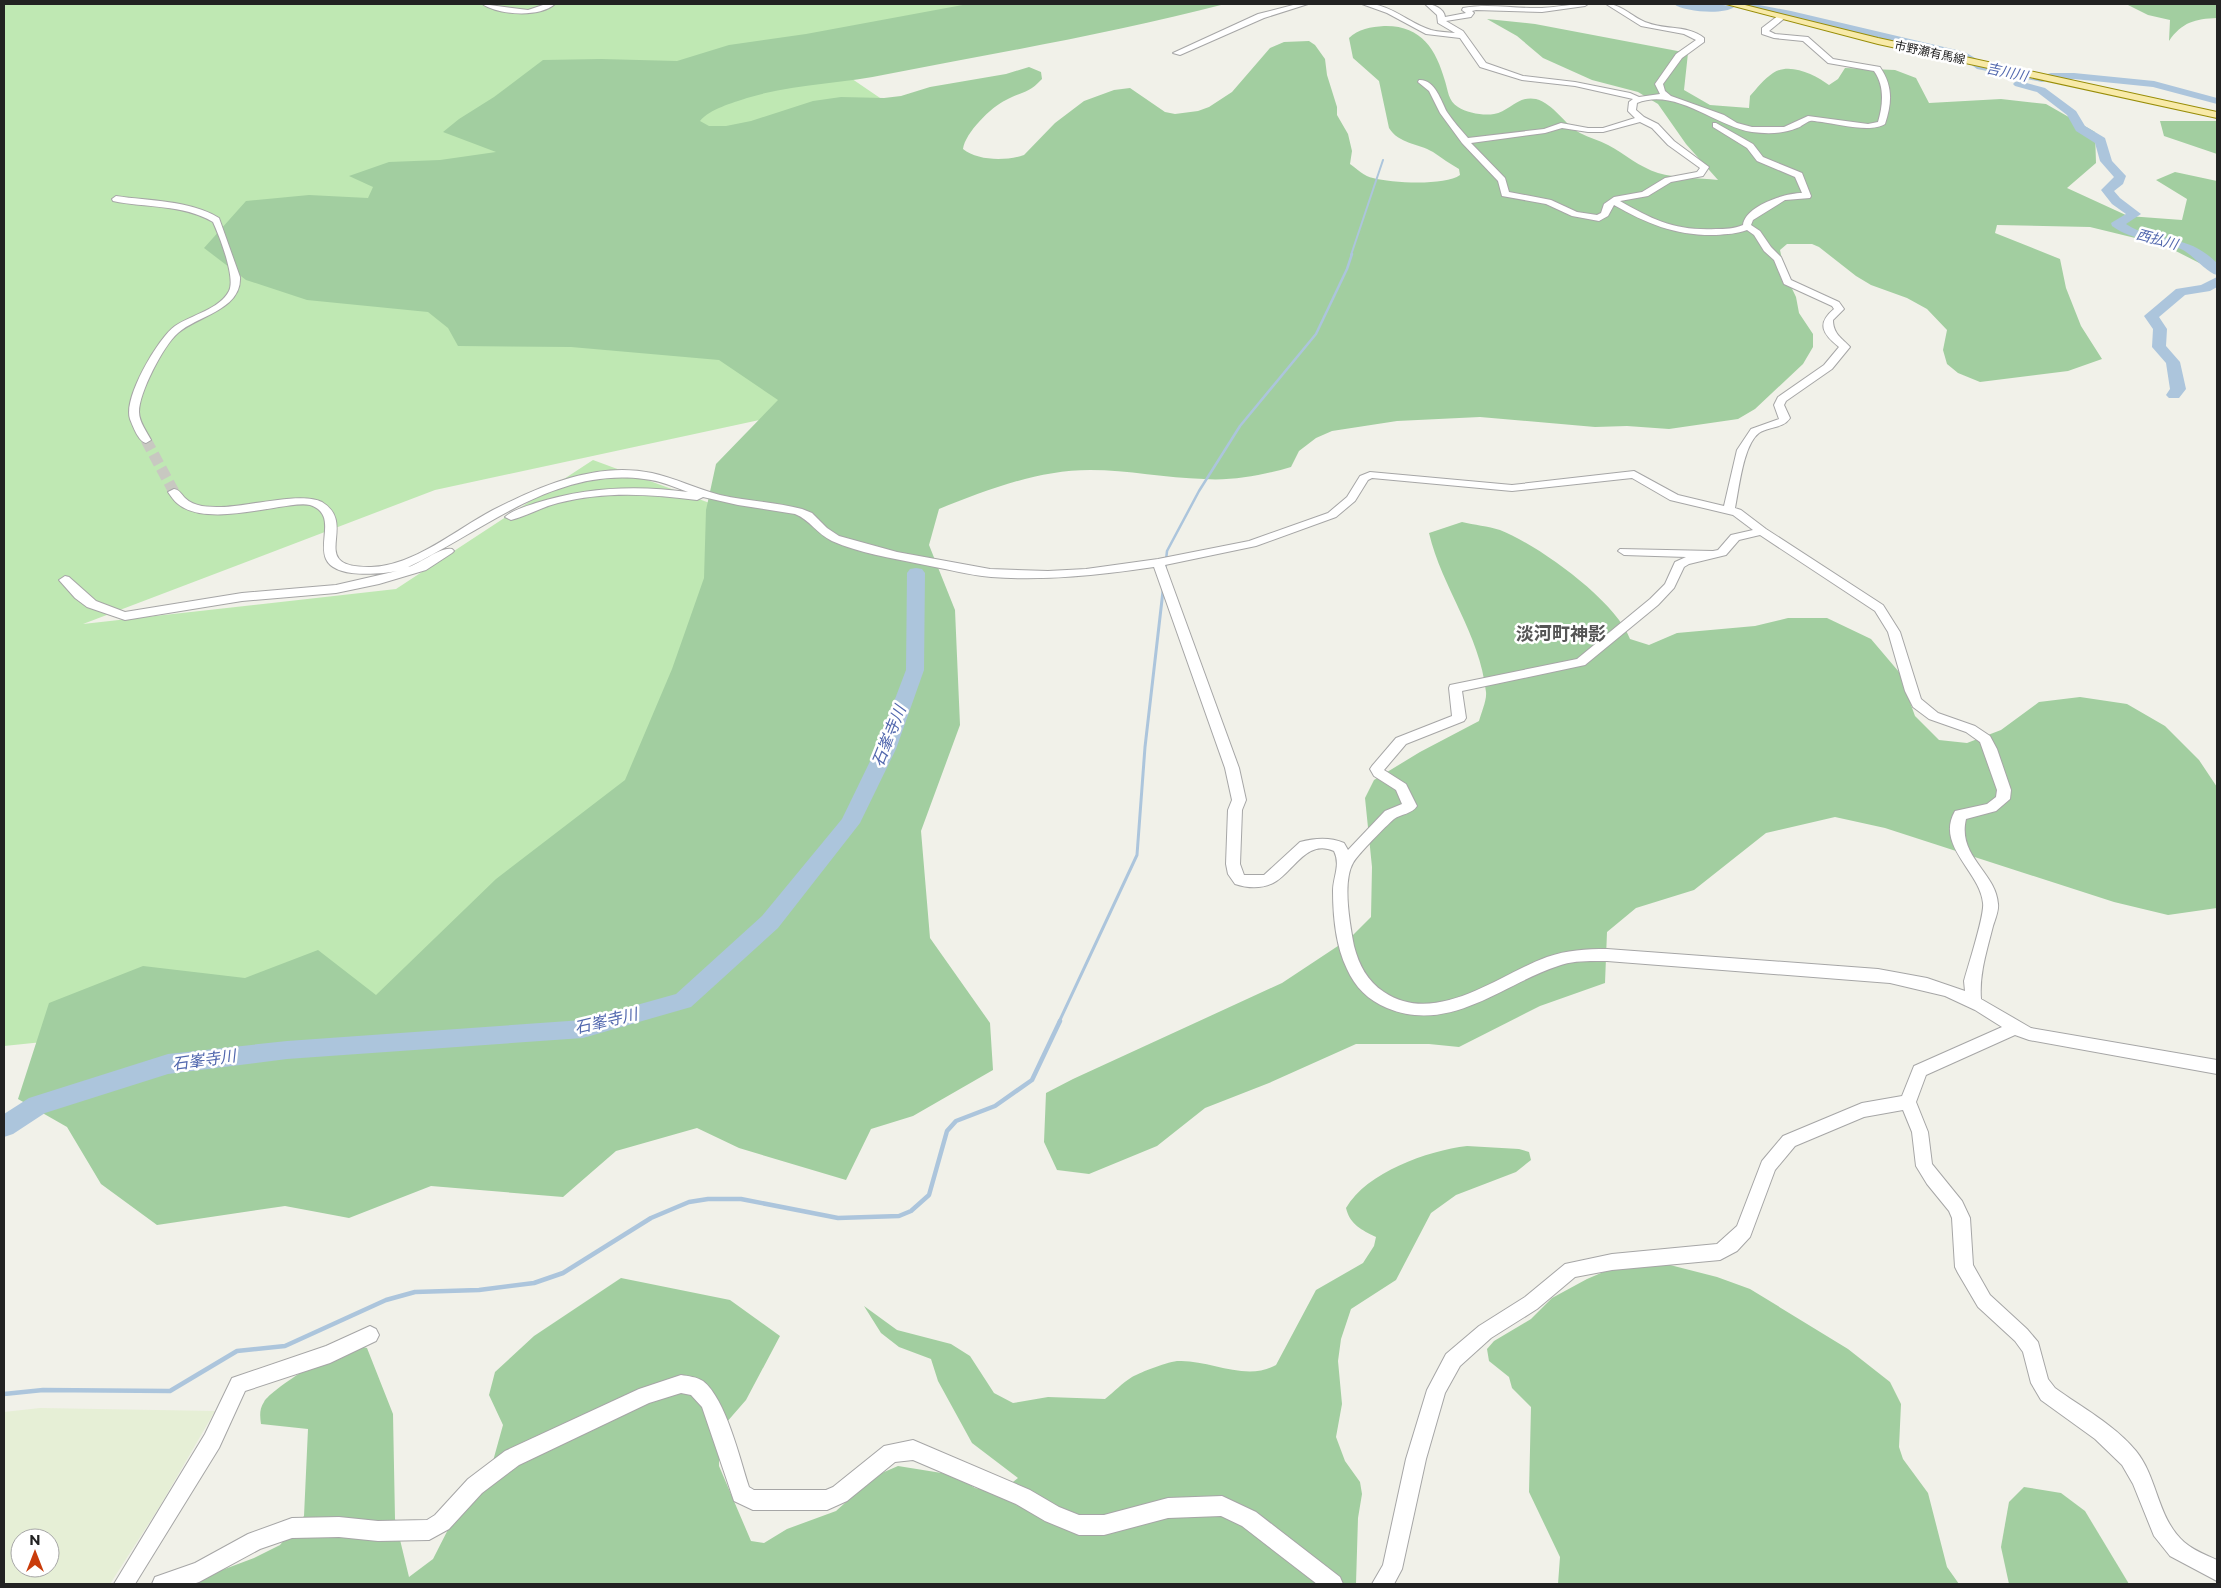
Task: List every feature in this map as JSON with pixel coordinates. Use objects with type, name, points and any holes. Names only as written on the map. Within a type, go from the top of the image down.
[{"type":"main road","name":"市野瀬有馬線","points":[[1731,4],[1978,63],[2217,115]]},
{"type":"street","points":[[486,4],[527,11],[540,10],[551,4]]},
{"type":"street","points":[[1177,54],[1261,16],[1304,4]]},
{"type":"street","points":[[1366,4],[1390,12],[1434,34],[1462,36]]},
{"type":"street","points":[[1428,4],[1441,14],[1441,20]]},
{"type":"street","points":[[1441,20],[1468,14],[1470,13],[1466,10],[1474,8],[1500,6],[1543,10],[1585,4]]},
{"type":"street","points":[[1610,4],[1646,26],[1699,36],[1702,40],[1679,56],[1659,84],[1660,89],[1666,97],[1705,116],[1750,146],[1760,159],[1786,168],[1799,175],[1807,196],[1789,196],[1774,200],[1749,218],[1747,226]]},
{"type":"street","points":[[1441,20],[1462,36],[1483,65],[1522,78],[1611,90],[1638,99],[1666,97],[1682,101],[1741,127],[1783,130],[1802,124],[1808,118],[1868,126],[1881,124],[1888,103],[1881,73],[1877,69],[1831,61],[1805,39],[1774,36],[1765,32],[1782,17]]},
{"type":"street","points":[[1422,82],[1432,90],[1444,112],[1465,141],[1502,180],[1506,194],[1548,202],[1589,218],[1602,217],[1607,206],[1613,201],[1645,194],[1668,180],[1700,174],[1705,167],[1671,143],[1655,126],[1641,119],[1632,111],[1633,102],[1638,99]]},
{"type":"street","points":[[1465,141],[1545,131],[1561,125],[1588,130],[1603,130],[1641,119]]},
{"type":"street","points":[[116,200],[181,208],[206,215],[217,221],[236,279],[235,288],[231,295],[214,308],[174,331],[166,340],[141,388],[134,414],[146,440]]},
{"type":"street","points":[[1613,201],[1643,219],[1663,228],[1683,232],[1731,232],[1747,226]]},
{"type":"street","points":[[1729,509],[1742,450],[1755,431],[1783,421],[1785,418],[1779,405],[1782,399],[1828,366],[1845,347],[1832,337],[1829,330],[1828,319],[1837,312],[1838,306],[1832,301],[1787,282],[1778,259],[1767,250],[1757,233],[1747,226]]},
{"type":"street","points":[[174,492],[183,503],[210,510],[236,510],[303,501],[317,504],[327,511],[331,518],[330,553],[332,561],[341,568],[359,570],[398,567],[532,496],[580,478],[642,475],[688,487],[705,494],[808,515],[823,530],[848,543],[897,556],[990,573],[1048,576],[1158,563],[1252,544],[1332,515],[1352,499],[1364,478],[1370,475],[1512,488],[1634,474],[1674,498],[1737,512],[1762,531],[1879,608],[1889,619],[1896,632],[1912,694],[1918,704],[1932,716],[1970,730],[1985,739],[2004,790],[2003,799],[1991,808],[1960,815],[1957,823],[1958,843],[1990,893],[1991,904],[1972,981],[1973,1001]]},
{"type":"street","points":[[66,580],[85,601],[125,616],[242,597],[336,589],[391,578],[422,567],[481,532],[524,510],[551,500],[610,491],[650,491],[699,497],[705,494]]},
{"type":"street","points":[[1762,531],[1735,537],[1722,553],[1685,561],[1680,565],[1670,584],[1654,602],[1581,662],[1455,688],[1459,718],[1401,741],[1377,769],[1379,773],[1401,787],[1410,806],[1406,810],[1390,815],[1346,861],[1340,888],[1349,958],[1356,973],[1378,996],[1391,1004],[1406,1009],[1440,1009],[1463,1001],[1552,962],[1587,955],[1878,976],[1918,981],[1973,1001],[2015,1028],[2030,1034],[2045,1038],[2108,1046],[2217,1067]]},
{"type":"street","points":[[1624,551],[1713,555]]},
{"type":"street","points":[[1158,563],[1166,580],[1232,768],[1239,800],[1235,810],[1233,864],[1235,874],[1240,880],[1248,882],[1269,879],[1305,846],[1318,843],[1330,843],[1339,847],[1346,861]]},
{"type":"street","points":[[2015,1028],[1920,1071],[1908,1102],[1920,1132],[1924,1166],[1956,1206],[1961,1218],[1964,1267],[1984,1301],[2021,1334],[2031,1348],[2040,1384],[2048,1394],[2114,1444],[2129,1458],[2138,1473],[2156,1519],[2176,1549],[2217,1571]]},
{"type":"street","points":[[1382,1584],[1392,1569],[1416,1459],[1436,1390],[1453,1360],[1485,1332],[1530,1303],[1571,1270],[1612,1262],[1720,1252],[1731,1245],[1744,1230],[1768,1166],[1789,1141],[1862,1110],[1908,1102]]},
{"type":"street","points":[[124,1584],[212,1441],[239,1384],[330,1354],[370,1334]]},
{"type":"street","points":[[162,1584],[199,1572],[255,1541],[292,1528],[339,1527],[378,1532],[429,1530],[442,1522],[475,1486],[512,1458],[646,1395],[681,1384],[696,1387],[709,1401],[741,1494],[753,1500],[827,1500],[840,1494],[890,1453],[913,1450],[1023,1497],[1052,1514],[1080,1525],[1104,1525],[1132,1516],[1168,1508],[1222,1506],[1249,1519],[1333,1584]]},
{"type":"green space","points":[[4,4],[969,4],[817,55],[905,115],[796,412],[435,490],[83,624],[396,589],[593,460],[753,519],[633,816],[372,1008],[4,1046]]},
{"type":"green space","points":[[968,4],[1225,4],[1141,24],[1015,50],[871,77],[764,93],[722,107],[709,113],[700,121],[709,126],[726,126],[751,121],[813,101],[841,97],[884,98],[901,96],[930,87],[1006,74],[1029,67],[1041,72],[1042,79],[1029,90],[1000,103],[986,114],[968,136],[963,149],[984,158],[1001,159],[1017,157],[1024,155],[1055,123],[1084,101],[1114,90],[1130,88],[1165,112],[1175,114],[1198,111],[1209,107],[1232,92],[1270,48],[1284,42],[1309,41],[1315,45],[1325,59],[1327,75],[1337,107],[1337,115],[1348,134],[1352,151],[1350,164],[1367,176],[1382,180],[1431,182],[1443,181],[1460,175],[1459,169],[1433,152],[1403,140],[1393,133],[1389,128],[1379,81],[1353,58],[1349,38],[1356,32],[1384,26],[1408,30],[1425,41],[1437,59],[1450,99],[1455,105],[1466,111],[1485,115],[1494,114],[1524,99],[1536,99],[1548,105],[1580,133],[1608,145],[1651,170],[1672,176],[1718,180],[1686,144],[1658,104],[1638,92],[1592,80],[1543,58],[1517,36],[1487,19],[1535,24],[1688,53],[1684,90],[1710,105],[1749,108],[1750,96],[1767,78],[1780,70],[1794,69],[1802,71],[1817,77],[1829,85],[1838,79],[1845,68],[1895,70],[1916,78],[1929,103],[2001,99],[2046,104],[2095,132],[2096,163],[2067,188],[2128,216],[2182,220],[2187,199],[2156,180],[2175,172],[2217,181],[2217,272],[2164,245],[2090,227],[1997,225],[1995,233],[2060,259],[2066,288],[2081,326],[2102,359],[2068,371],[1980,382],[1958,373],[1947,364],[1943,350],[1947,330],[1927,309],[1907,298],[1871,285],[1856,276],[1819,247],[1812,244],[1787,244],[1780,250],[1785,274],[1796,297],[1799,313],[1813,334],[1813,347],[1803,364],[1755,409],[1738,419],[1669,429],[1627,426],[1595,427],[1480,417],[1397,421],[1332,431],[1316,438],[1299,451],[1291,467],[1259,475],[1215,479],[1104,470],[1051,473],[1013,482],[939,509],[929,545],[955,610],[960,725],[921,831],[930,938],[990,1023],[993,1070],[913,1116],[871,1129],[846,1180],[739,1148],[697,1128],[616,1151],[563,1197],[431,1186],[349,1218],[285,1206],[157,1225],[101,1184],[67,1127],[18,1099],[49,1003],[143,966],[245,978],[318,950],[376,995],[496,879],[625,780],[672,669],[704,578],[706,510],[716,464],[778,400],[719,360],[571,347],[458,346],[448,328],[428,312],[307,300],[246,280],[204,248],[246,201],[309,195],[368,198],[373,187],[349,176],[389,162],[440,160],[496,152],[443,132],[543,60],[677,61],[729,45],[806,34]]},
{"type":"green space","points":[[2126,4],[2217,4],[2217,18],[2202,19],[2190,23],[2179,30],[2169,41],[2170,20],[2148,15]]},
{"type":"green space","points":[[2160,121],[2217,121],[2217,154],[2164,136]]},
{"type":"green space","points":[[1462,522],[1500,530],[1516,537],[1554,561],[1592,591],[1609,608],[1622,624],[1630,639],[1649,645],[1677,633],[1755,626],[1788,618],[1827,618],[1871,639],[1899,672],[1915,716],[1939,740],[1967,743],[2001,730],[2039,702],[2080,697],[2127,704],[2165,726],[2199,760],[2217,787],[2217,908],[2168,915],[2114,902],[1885,828],[1835,817],[1766,833],[1694,890],[1636,908],[1607,932],[1605,983],[1540,1006],[1459,1047],[1429,1044],[1356,1044],[1269,1083],[1205,1108],[1157,1146],[1089,1174],[1057,1170],[1044,1142],[1046,1093],[1282,983],[1350,938],[1371,917],[1372,867],[1365,798],[1374,780],[1420,752],[1479,721],[1485,703],[1486,692],[1476,650],[1443,573],[1429,533]]},
{"type":"green space","points":[[1467,1146],[1519,1149],[1529,1152],[1531,1160],[1516,1172],[1456,1195],[1431,1213],[1396,1280],[1351,1309],[1341,1339],[1338,1361],[1342,1404],[1336,1437],[1345,1461],[1360,1482],[1362,1494],[1358,1518],[1356,1584],[185,1584],[254,1558],[280,1545],[304,1516],[308,1429],[261,1424],[261,1407],[279,1387],[292,1378],[321,1360],[355,1346],[367,1348],[393,1414],[395,1519],[409,1577],[433,1559],[460,1506],[493,1461],[503,1425],[489,1395],[495,1372],[534,1336],[621,1278],[730,1300],[780,1336],[746,1400],[719,1431],[719,1466],[751,1541],[764,1543],[787,1529],[836,1511],[875,1476],[898,1466],[954,1475],[975,1488],[999,1493],[1018,1478],[972,1443],[938,1381],[931,1359],[899,1347],[881,1333],[864,1306],[897,1330],[951,1344],[970,1356],[994,1393],[1013,1403],[1048,1397],[1105,1399],[1132,1377],[1174,1361],[1191,1362],[1241,1371],[1265,1370],[1276,1365],[1316,1290],[1363,1263],[1374,1246],[1376,1237],[1357,1226],[1348,1214],[1346,1208],[1356,1195],[1368,1184],[1399,1165],[1434,1153]]},
{"type":"green space","points":[[1670,1265],[1717,1277],[1750,1289],[1848,1349],[1890,1382],[1901,1404],[1899,1447],[1903,1459],[1928,1493],[1947,1567],[1959,1584],[1558,1584],[1560,1557],[1529,1492],[1531,1407],[1512,1388],[1509,1377],[1489,1361],[1487,1349],[1494,1341],[1531,1319],[1552,1298],[1587,1279],[1615,1267]]},
{"type":"green space","points":[[40,1408],[215,1411],[160,1506],[110,1584],[4,1584],[4,1412]]},
{"type":"green space","points":[[2024,1487],[2061,1493],[2085,1511],[2129,1584],[2009,1584],[2001,1547],[2009,1502]]},
{"type":"waterway","name":"吉川川","points":[[1679,4],[1713,9],[1729,7]]},
{"type":"waterway","name":"西払川","points":[[1744,5],[1791,14],[1965,55],[1981,67],[2042,79],[2051,76],[2074,76],[2154,84],[2217,101]]},
{"type":"waterway","name":"西払川","points":[[2019,84],[2041,90],[2072,113],[2080,128],[2101,141],[2106,161],[2120,176],[2119,181],[2107,190],[2116,201],[2135,214],[2117,223],[2137,234],[2187,247],[2203,257],[2217,271]]},
{"type":"waterway","points":[[1351,255],[1383,160]]},
{"type":"waterway","points":[[1165,570],[1167,551],[1199,491],[1240,426],[1316,334],[1347,269],[1352,254]]},
{"type":"waterway","name":"西払川","points":[[2174,395],[2178,389],[2173,362],[2159,347],[2160,329],[2151,316],[2181,292],[2205,288],[2217,281]]},
{"type":"waterway","name":"石峯寺川","points":[[4,1127],[37,1105],[168,1064],[287,1050],[583,1029],[683,1001],[770,922],[850,823],[886,749],[915,670],[916,573]]},
{"type":"waterway","points":[[1059,1022],[1137,855],[1145,747],[1163,591]]},
{"type":"waterway","points":[[4,1394],[43,1390],[170,1391],[237,1351],[285,1346],[386,1300],[415,1292],[479,1290],[534,1283],[563,1273],[651,1218],[689,1202],[708,1199],[741,1199],[838,1218],[899,1216],[911,1211],[929,1195],[947,1131],[956,1121],[995,1106],[1032,1080],[1060,1021]]},
{"type":"tunnel","points":[[146,440],[174,492]]},
{"type":"district","name":"淡河町神影","points":[[1561,634]]}]
